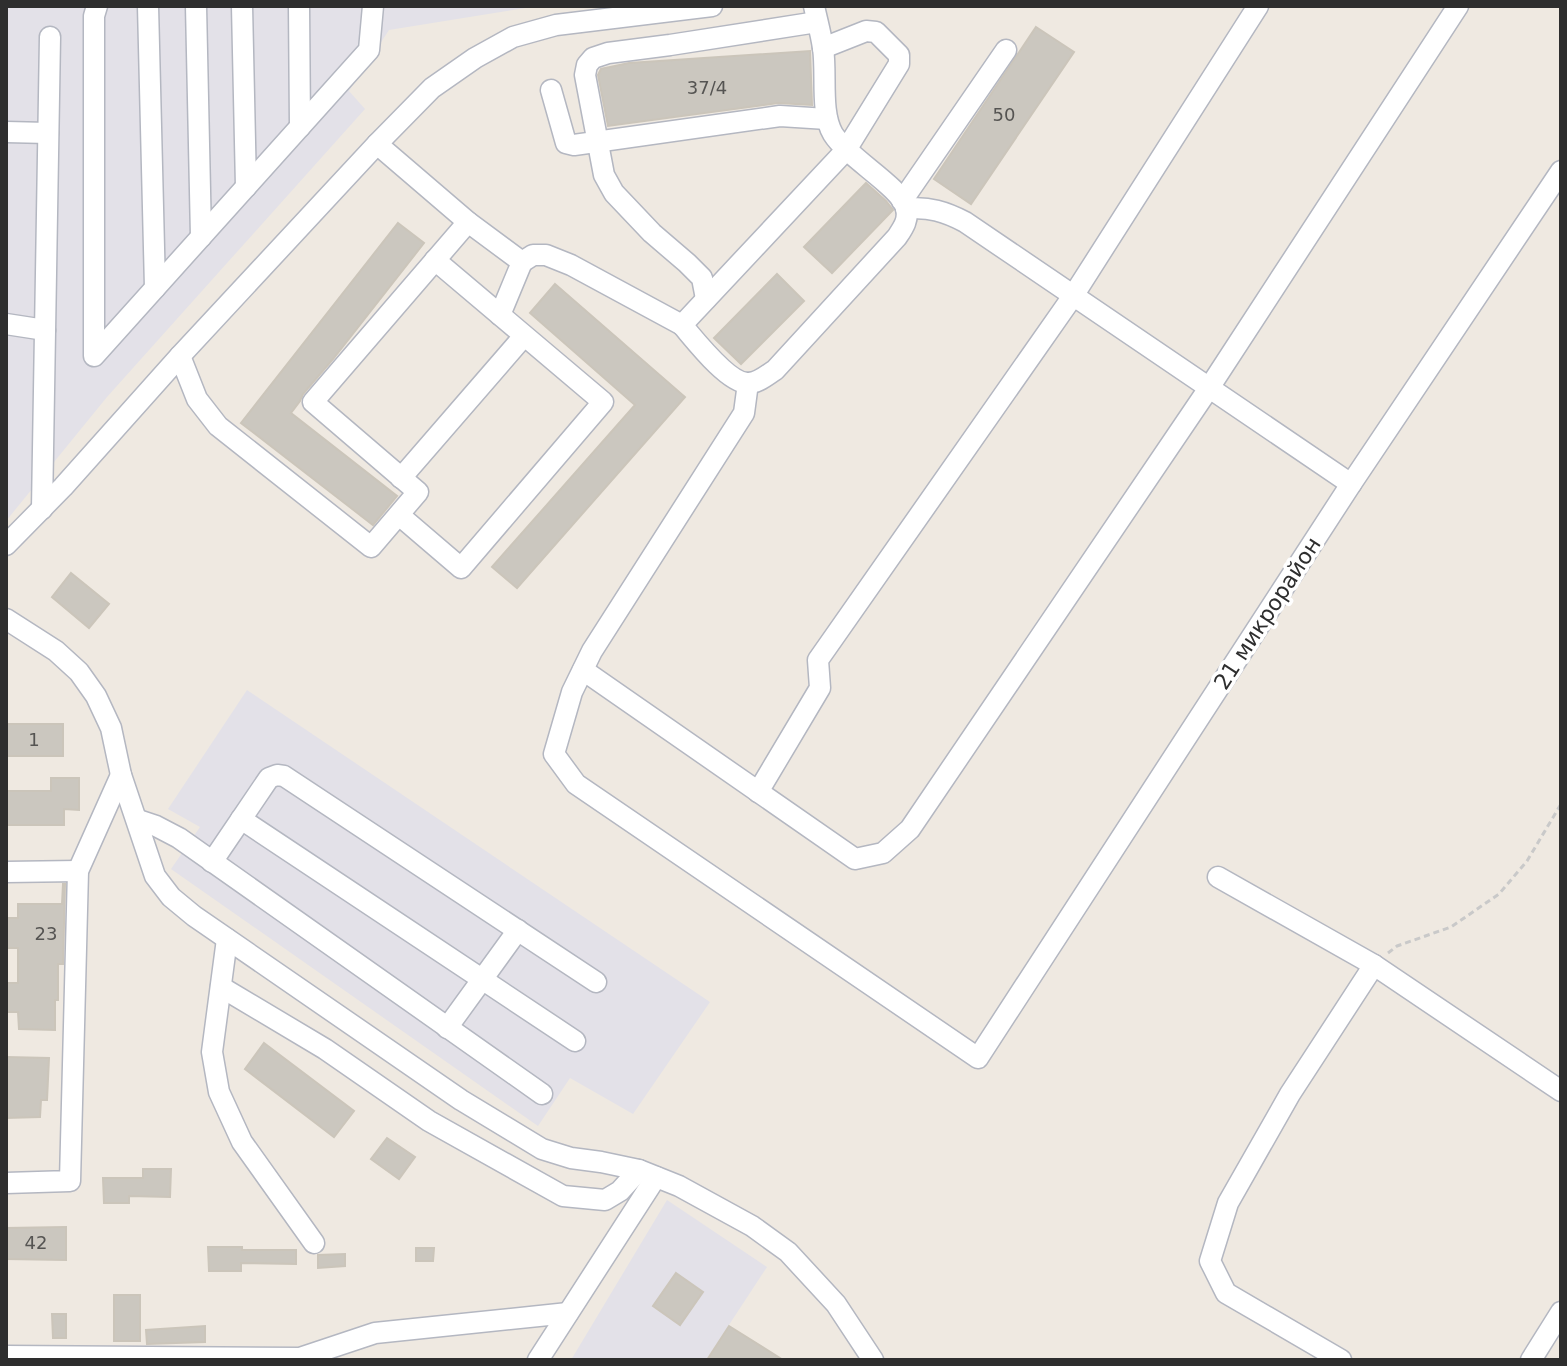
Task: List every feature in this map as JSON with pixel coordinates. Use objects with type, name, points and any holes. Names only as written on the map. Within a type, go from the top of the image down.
[{"type":"street","points":[[97,6],[94,16],[94,356],[369,50],[373,6]]},
{"type":"street","points":[[148,6],[155,288]]},
{"type":"street","points":[[196,6],[201,237]]},
{"type":"street","points":[[242,6],[246,187]]},
{"type":"street","points":[[299,6],[300,127]]},
{"type":"street","points":[[6,545],[432,88],[475,58],[513,37],[556,25],[712,6]]},
{"type":"street","points":[[758,792],[820,688],[818,660],[1073,296],[1258,6]]},
{"type":"street","points":[[748,383],[744,413],[600,638],[583,670],[855,859],[883,853],[910,829],[1209,388],[1458,6]]},
{"type":"street","points":[[500,315],[522,262],[533,255],[546,255],[682,325],[717,364],[739,381],[759,381],[775,370],[906,224],[900,196],[846,150],[827,119],[823,48],[816,14],[670,45],[608,53],[593,58],[587,65],[585,75],[604,175],[614,193],[652,233],[702,278],[706,299]]},
{"type":"street","points":[[682,325],[846,150],[899,64],[899,55],[876,32],[866,31],[823,48]]},
{"type":"street","points":[[42,509],[50,37]]},
{"type":"street","points":[[904,205],[1006,50]]},
{"type":"street","points":[[551,90],[566,143],[574,145],[780,116],[827,119]]},
{"type":"street","points":[[6,132],[48,133]]},
{"type":"street","points":[[377,144],[468,222],[522,262]]},
{"type":"street","name":"21 микрорайон","points":[[583,670],[572,692],[554,754],[576,784],[978,1058],[1351,484],[1561,171]]},
{"type":"street","points":[[904,205],[929,208],[965,222],[1351,484]]},
{"type":"street","points":[[180,356],[197,399],[218,426],[371,547],[418,492],[313,402],[468,222]]},
{"type":"street","points":[[399,515],[461,568],[603,402],[435,260]]},
{"type":"street","points":[[6,324],[45,330]]},
{"type":"street","points":[[401,478],[524,336]]},
{"type":"street","points":[[6,619],[56,651],[79,672],[96,696],[111,728],[121,775],[155,876],[171,897],[461,1100],[542,1149],[647,1173],[679,1186],[752,1226],[788,1252],[836,1304],[873,1360]]},
{"type":"street","points":[[6,1183],[70,1181],[78,871],[121,775]]},
{"type":"street","points":[[212,862],[269,778],[284,776],[596,982]]},
{"type":"street","points":[[241,819],[575,1041]]},
{"type":"street","points":[[138,820],[167,831],[542,1094]]},
{"type":"street","points":[[6,872],[78,871]]},
{"type":"street","points":[[1218,877],[1374,965],[1561,1091]]},
{"type":"street","points":[[447,1028],[518,930]]},
{"type":"street","points":[[227,939],[212,1052],[219,1092],[242,1142],[314,1243]]},
{"type":"street","points":[[1341,1360],[1226,1293],[1210,1261],[1228,1203],[1290,1094],[1374,965]]},
{"type":"street","points":[[221,987],[325,1049],[429,1121],[563,1196],[605,1200],[647,1173]]},
{"type":"street","points":[[469,1143],[489,1117]]},
{"type":"street","points":[[538,1360],[647,1173]]},
{"type":"street","points":[[1531,1360],[1561,1312]]},
{"type":"street","points":[[6,1356],[300,1358],[375,1333],[568,1313]]},
{"type":"path","points":[[1374,965],[1397,946],[1451,927],[1499,894],[1527,861],[1561,804]]},
{"type":"shaded area","points":[[6,6],[538,6],[389,30],[349,91],[365,109],[107,397],[6,521]]},
{"type":"shaded area","points":[[247,690],[710,1002],[633,1114],[570,1078],[538,1126],[171,869],[200,827],[168,809]]},
{"type":"shaded area","points":[[667,1200],[767,1267],[706,1360],[571,1360]]},
{"type":"building","points":[[1036,27],[1074,52],[971,204],[934,179]]},
{"type":"building","points":[[810,51],[812,105],[778,103],[608,126],[598,75],[601,69],[629,63]]},
{"type":"building","points":[[866,183],[893,210],[832,273],[804,247]]},
{"type":"building","points":[[398,223],[424,243],[291,413],[397,496],[373,525],[241,423]]},
{"type":"building","points":[[777,274],[804,301],[741,364],[714,338]]},
{"type":"building","points":[[555,284],[685,397],[517,588],[492,567],[635,405],[530,313]]},
{"type":"building","points":[[71,573],[109,604],[89,628],[52,597]]},
{"type":"building","points":[[6,724],[63,724],[63,756],[6,756]]},
{"type":"building","points":[[51,778],[79,778],[79,810],[64,809],[64,825],[6,825],[6,791],[51,791]]},
{"type":"building","points":[[63,884],[63,964],[58,964],[55,1030],[19,1029],[18,1012],[6,1012],[6,983],[18,983],[18,948],[6,948],[6,918],[18,918],[18,904],[62,904]]},
{"type":"building","points":[[264,1043],[354,1111],[334,1137],[245,1069]]},
{"type":"building","points":[[6,1057],[49,1058],[47,1100],[41,1100],[40,1117],[6,1118]]},
{"type":"building","points":[[387,1138],[415,1157],[399,1179],[371,1159]]},
{"type":"building","points":[[143,1169],[171,1169],[170,1197],[129,1196],[129,1203],[104,1203],[103,1178],[143,1178]]},
{"type":"building","points":[[66,1227],[66,1260],[6,1259],[6,1228]]},
{"type":"building","points":[[208,1247],[296,1250],[296,1264],[241,1263],[241,1271],[209,1271]]},
{"type":"building","points":[[416,1248],[434,1248],[433,1261],[416,1261]]},
{"type":"building","points":[[345,1254],[345,1266],[318,1268],[318,1255]]},
{"type":"building","points":[[676,1273],[703,1292],[680,1325],[653,1306]]},
{"type":"building","points":[[114,1295],[140,1295],[140,1341],[114,1341]]},
{"type":"building","points":[[52,1314],[66,1314],[66,1338],[53,1338]]},
{"type":"building","points":[[205,1326],[205,1342],[147,1344],[146,1330]]},
{"type":"building","points":[[729,1326],[783,1360],[707,1360]]}]
